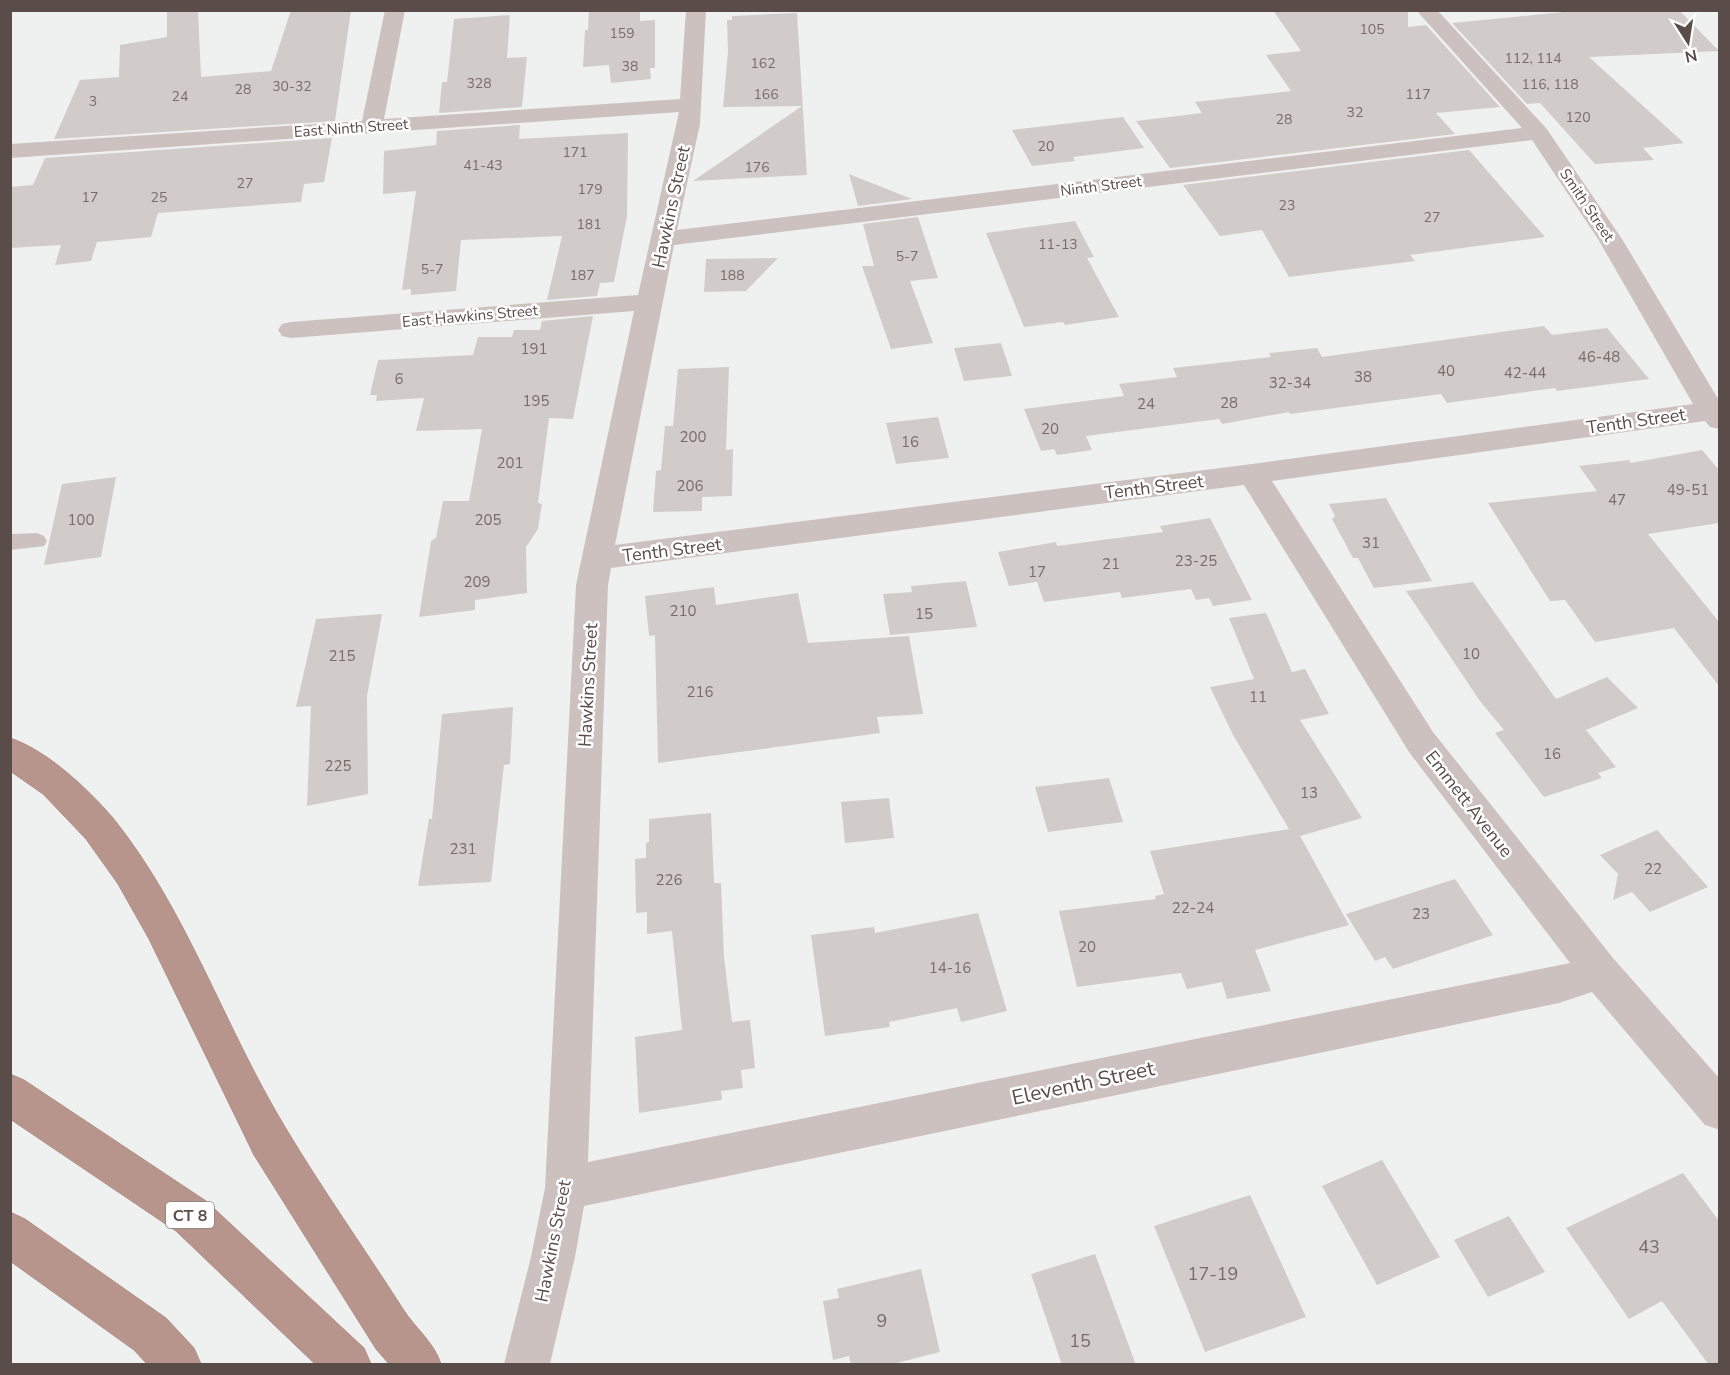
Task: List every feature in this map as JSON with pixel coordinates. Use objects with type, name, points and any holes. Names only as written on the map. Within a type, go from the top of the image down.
[{"type":"highway","points":[[10,752],[55,783],[99,828],[131,872],[162,927],[269,1140],[392,1333],[418,1365]]},
{"type":"highway","name":"CT 8","points":[[10,1094],[190,1216],[348,1365]]},
{"type":"highway","points":[[10,1234],[150,1334],[178,1365]]},
{"type":"street","points":[[372,126],[395,10]]},
{"type":"street","name":"Hawkins Street","points":[[527,1365],[553,1257],[566,1188],[592,585],[649,302],[689,124],[696,10]]},
{"type":"street","name":"Smith Street","points":[[1426,10],[1538,133],[1611,239],[1715,416]]},
{"type":"street","name":"East Ninth Street","points":[[10,151],[691,105]]},
{"type":"street","name":"Ninth Street","points":[[664,239],[1538,133]]},
{"type":"street","name":"East Hawkins Street","points":[[291,330],[649,302]]},
{"type":"street","name":"Tenth Street","points":[[596,559],[1715,416]]},
{"type":"street","name":"Emmett Avenue","points":[[1252,474],[1421,742],[1599,971],[1719,1110]]},
{"type":"street","name":"Eleventh Street","points":[[566,1188],[1559,986],[1599,971]]},
{"type":"lane","points":[[10,542],[37,542]]},
{"type":"building","points":[[167,10],[198,10],[201,77],[271,71],[291,10],[351,10],[335,121],[54,139],[80,80],[119,77],[120,45],[167,37]]},
{"type":"building","points":[[589,10],[640,10],[640,21],[655,20],[655,68],[650,68],[651,79],[611,83],[609,65],[583,67],[585,30],[588,30]]},
{"type":"building","points":[[1273,10],[1408,10],[1408,27],[1426,25],[1500,107],[1436,113],[1455,134],[1170,168],[1136,121],[1202,113],[1195,102],[1291,91],[1266,55],[1301,51]]},
{"type":"building","points":[[1584,10],[1679,10],[1719,51],[1589,57],[1684,143],[1643,148],[1654,160],[1595,164],[1540,103],[1527,104],[1452,23]]},
{"type":"building","points":[[797,13],[807,175],[693,181],[802,106],[723,107],[728,52],[727,20],[732,20],[732,16]]},
{"type":"building","points":[[510,15],[507,58],[527,57],[522,107],[439,113],[442,82],[447,82],[454,19]]},
{"type":"building","points":[[1123,117],[1144,148],[1073,157],[1075,161],[1032,166],[1012,130]]},
{"type":"building","points":[[520,125],[519,139],[628,133],[627,216],[614,282],[600,283],[597,296],[547,300],[562,236],[461,240],[456,291],[411,295],[411,289],[402,290],[416,191],[383,194],[384,151],[436,145],[437,131]]},
{"type":"building","points":[[332,138],[324,182],[304,184],[301,202],[158,213],[151,237],[97,242],[91,261],[55,265],[61,245],[10,248],[10,187],[33,185],[45,158]]},
{"type":"building","points":[[1469,150],[1545,237],[1410,255],[1415,261],[1289,277],[1262,230],[1220,236],[1183,185]]},
{"type":"building","points":[[849,174],[912,199],[858,206]]},
{"type":"building","points":[[918,217],[938,278],[910,281],[933,343],[891,349],[862,266],[874,266],[863,224]]},
{"type":"building","points":[[1075,221],[1094,257],[1087,258],[1119,317],[1065,325],[1063,322],[1024,327],[986,233]]},
{"type":"building","points":[[778,258],[746,291],[704,292],[706,259]]},
{"type":"building","points":[[593,316],[573,419],[549,418],[538,503],[542,504],[538,529],[526,547],[527,593],[475,600],[475,610],[419,617],[431,541],[436,538],[443,501],[469,501],[482,429],[416,431],[424,398],[376,401],[377,395],[370,395],[378,360],[473,355],[478,337],[512,337],[514,330],[540,330],[542,321]]},
{"type":"building","points":[[1544,326],[1552,335],[1607,328],[1649,379],[1557,391],[1555,388],[1447,403],[1441,394],[1290,414],[1289,412],[1222,424],[1219,419],[1086,436],[1092,450],[1057,455],[1054,449],[1041,451],[1024,409],[1124,396],[1119,384],[1177,377],[1173,368],[1271,357],[1269,353],[1317,348],[1322,357]]},
{"type":"building","points":[[1001,343],[1012,376],[964,381],[954,348]]},
{"type":"building","points":[[729,367],[726,450],[733,449],[732,496],[702,497],[702,511],[653,512],[656,471],[661,470],[665,426],[673,426],[678,369]]},
{"type":"building","points":[[938,417],[949,458],[896,464],[886,423]]},
{"type":"building","points":[[1702,450],[1719,470],[1719,523],[1648,534],[1719,622],[1719,686],[1674,628],[1595,642],[1565,600],[1550,601],[1488,503],[1597,491],[1579,466],[1629,460],[1631,463]]},
{"type":"building","points":[[116,477],[101,557],[44,565],[62,484]]},
{"type":"building","points":[[1386,498],[1432,581],[1374,588],[1358,558],[1353,558],[1332,519],[1335,516],[1329,504]]},
{"type":"building","points":[[1210,518],[1252,600],[1213,606],[1209,598],[1196,600],[1191,589],[1122,598],[1120,592],[1044,602],[1037,582],[1009,586],[998,552],[1056,542],[1057,546],[1163,532],[1160,526]]},
{"type":"building","points":[[966,581],[977,627],[890,635],[883,594],[912,592],[911,586]]},
{"type":"building","points":[[1473,582],[1556,699],[1607,677],[1638,708],[1586,730],[1616,767],[1598,773],[1602,778],[1544,797],[1495,733],[1504,730],[1480,701],[1406,591]]},
{"type":"building","points":[[714,587],[716,605],[798,593],[808,643],[909,636],[923,714],[877,717],[880,733],[658,763],[655,635],[649,636],[645,596]]},
{"type":"building","points":[[1266,613],[1292,672],[1305,669],[1329,714],[1300,720],[1362,818],[1300,836],[1349,925],[1255,950],[1271,991],[1227,999],[1222,982],[1187,989],[1181,973],[1077,987],[1059,911],[1156,899],[1155,896],[1164,894],[1150,851],[1289,829],[1233,735],[1210,687],[1254,679],[1229,618]]},
{"type":"building","points":[[382,614],[367,696],[368,794],[307,806],[311,706],[296,707],[316,619]]},
{"type":"building","points":[[513,707],[510,764],[504,765],[491,882],[418,886],[429,819],[432,819],[442,714]]},
{"type":"building","points":[[1109,778],[1123,822],[1048,832],[1035,787]]},
{"type":"building","points":[[889,798],[894,838],[845,843],[841,802]]},
{"type":"building","points":[[711,813],[714,883],[721,883],[724,957],[732,1022],[750,1020],[755,1068],[741,1070],[743,1088],[721,1091],[722,1100],[639,1113],[635,1037],[682,1030],[672,931],[647,934],[647,912],[636,913],[635,859],[646,858],[649,819]]},
{"type":"building","points":[[1657,830],[1708,887],[1650,912],[1632,892],[1613,900],[1618,874],[1600,855]]},
{"type":"building","points":[[1455,879],[1493,935],[1393,969],[1385,957],[1375,961],[1346,914]]},
{"type":"building","points":[[978,913],[1007,1011],[961,1022],[957,1008],[889,1022],[890,1027],[825,1036],[811,935],[874,927],[875,933]]},
{"type":"building","points":[[1382,1160],[1440,1257],[1377,1285],[1322,1186]]},
{"type":"building","points":[[1683,1173],[1719,1221],[1719,1365],[1709,1365],[1662,1301],[1629,1319],[1566,1228]]},
{"type":"building","points":[[1250,1195],[1306,1317],[1205,1352],[1154,1226]]},
{"type":"building","points":[[1509,1216],[1545,1272],[1488,1297],[1454,1240]]},
{"type":"building","points":[[1095,1254],[1136,1365],[1062,1365],[1031,1274]]},
{"type":"building","points":[[921,1269],[940,1352],[889,1365],[851,1365],[849,1356],[833,1360],[823,1301],[839,1298],[837,1289]]}]
